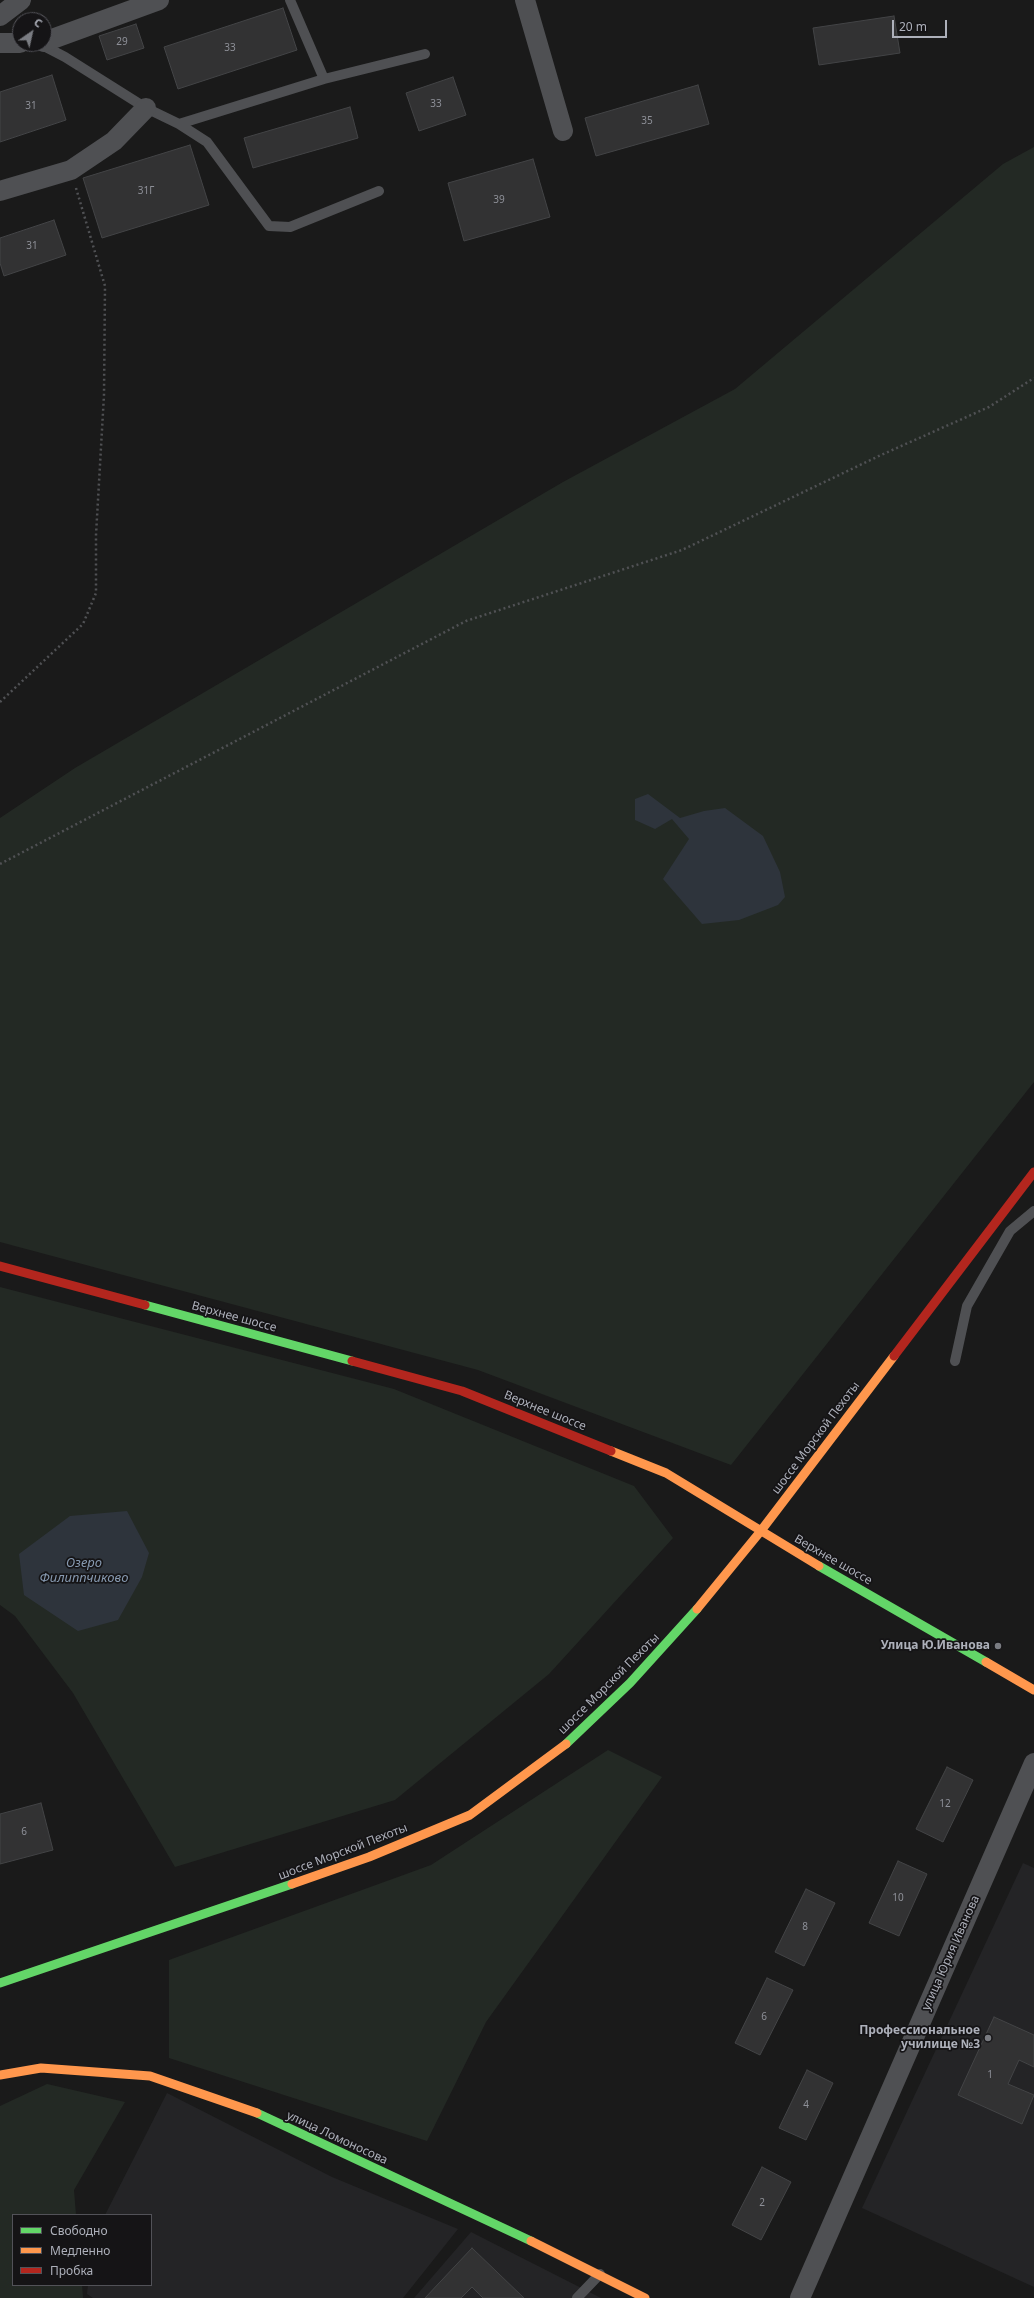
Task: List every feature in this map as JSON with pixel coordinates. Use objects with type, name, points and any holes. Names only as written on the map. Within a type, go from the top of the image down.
[{"type":"street","points":[[0,16],[21,0]]},
{"type":"street","points":[[52,39],[159,0]]},
{"type":"street","points":[[525,0],[562,132]]},
{"type":"street","points":[[0,43],[12,43]]},
{"type":"street","points":[[0,191],[71,170],[114,141],[146,108]]},
{"type":"street","name":"шоссе Морской Пехоты","points":[[0,1983],[190,1920],[361,1859],[470,1815],[568,1743],[630,1683],[690,1618],[760,1532],[1034,1172]]},
{"type":"street","name":"Верхнее шоссе","points":[[0,1266],[462,1391],[666,1473],[760,1532],[1034,1690]]},
{"type":"street","name":"улица Юрия Иванова","points":[[800,2298],[1034,1763]]},
{"type":"street","name":"улица Ломоносова","points":[[0,2074],[41,2068],[150,2076],[244,2107],[600,2274],[645,2298]]},
{"type":"lane","points":[[290,0],[324,79]]},
{"type":"lane","points":[[52,50],[65,56],[146,108],[179,124],[208,142],[269,226],[290,227],[379,191]]},
{"type":"lane","points":[[179,124],[324,79],[425,54]]},
{"type":"lane","points":[[955,1361],[967,1306],[1010,1231],[1034,1211]]},
{"type":"lane","points":[[577,2298],[600,2274]]},
{"type":"path","points":[[0,702],[83,624],[96,593],[96,536],[104,395],[105,286],[71,170]]},
{"type":"path","points":[[0,864],[466,621],[682,550],[881,455],[990,407],[1034,378]]},
{"type":"shaded area","points":[[1034,147],[1034,1082],[731,1465],[478,1370],[0,1242],[0,818],[75,768],[563,482],[735,389],[1003,164]]},
{"type":"shaded area","points":[[0,1287],[394,1389],[634,1486],[673,1538],[549,1674],[395,1800],[175,1867],[73,1693],[15,1616],[0,1605]]},
{"type":"shaded area","points":[[608,1750],[662,1777],[486,2022],[427,2141],[169,2058],[169,1960],[431,1865]]},
{"type":"shaded area","name":"Профессиональное училище №3","points":[[1023,1863],[1034,1868],[1034,2287],[862,2208]]},
{"type":"shaded area","points":[[47,2084],[125,2102],[74,2190],[76,2214],[12,2214],[12,2286],[82,2286],[83,2298],[0,2298],[0,2106]]},
{"type":"shaded area","points":[[167,2093],[332,2177],[458,2229],[403,2298],[93,2298],[87,2294],[88,2286],[152,2286],[152,2214],[106,2214]]},
{"type":"shaded area","points":[[471,2232],[601,2298],[414,2298]]},
{"type":"water","points":[[648,794],[680,818],[704,811],[725,808],[763,836],[780,872],[785,897],[778,905],[739,920],[702,924],[663,879],[689,839],[672,819],[655,829],[635,820],[635,799]]},
{"type":"water","name":"Озеро Филиппчиково","points":[[127,1511],[149,1553],[142,1577],[118,1620],[78,1631],[24,1595],[19,1554],[70,1516]]},
{"type":"building","points":[[283,8],[297,50],[178,89],[164,47]]},
{"type":"building","points":[[894,16],[900,53],[819,65],[813,28]]},
{"type":"building","points":[[136,24],[144,48],[107,60],[99,36]]},
{"type":"building","points":[[52,75],[66,120],[0,142],[0,92]]},
{"type":"building","points":[[453,77],[466,115],[419,131],[406,93]]},
{"type":"building","points":[[698,85],[709,124],[596,156],[585,118]]},
{"type":"building","points":[[350,107],[358,138],[253,168],[244,138]]},
{"type":"building","points":[[190,145],[209,205],[102,238],[83,178]]},
{"type":"building","points":[[533,159],[550,217],[464,241],[448,183]]},
{"type":"building","points":[[54,220],[66,255],[4,276],[0,263],[0,238]]},
{"type":"building","points":[[947,1767],[973,1780],[943,1842],[916,1829]]},
{"type":"building","points":[[41,1803],[53,1850],[0,1864],[0,1814]]},
{"type":"building","points":[[898,1861],[927,1874],[899,1936],[869,1923]]},
{"type":"building","points":[[806,1889],[835,1903],[804,1966],[775,1952]]},
{"type":"building","points":[[767,1978],[793,1990],[760,2055],[735,2043]]},
{"type":"building","points":[[994,2017],[1034,2035],[1034,2067],[1019,2060],[1008,2084],[1034,2095],[1022,2124],[958,2095]]},
{"type":"building","points":[[807,2070],[833,2083],[806,2140],[779,2128]]},
{"type":"building","points":[[762,2167],[791,2182],[761,2240],[732,2225]]},
{"type":"building","points":[[472,2248],[524,2298],[483,2298],[472,2287],[461,2298],[425,2298]]},
{"type":"traffic: fast","points":[[145,1305],[352,1361]]},
{"type":"traffic: fast","points":[[819,1566],[986,1662]]},
{"type":"traffic: fast","points":[[566,1744],[630,1683],[697,1609]]},
{"type":"traffic: fast","points":[[0,1983],[292,1884]]},
{"type":"traffic: fast","points":[[257,2113],[531,2241]]},
{"type":"traffic: slow","points":[[697,1609],[760,1532],[894,1356]]},
{"type":"traffic: slow","points":[[611,1451],[666,1473],[819,1566]]},
{"type":"traffic: slow","points":[[986,1662],[1034,1690]]},
{"type":"traffic: slow","points":[[292,1884],[369,1857],[470,1815],[566,1744]]},
{"type":"traffic: slow","points":[[0,2075],[41,2068],[150,2076],[257,2113]]},
{"type":"traffic: slow","points":[[531,2241],[645,2298]]},
{"type":"traffic: jam","points":[[894,1356],[1034,1172]]},
{"type":"traffic: jam","points":[[0,1266],[145,1305]]},
{"type":"traffic: jam","points":[[352,1361],[462,1391],[611,1451]]},
{"type":"place","name":"Улица Ю.Иванова","points":[[998,1646]]},
{"type":"place","name":"Профессиональное училище №3","points":[[988,2038]]}]
